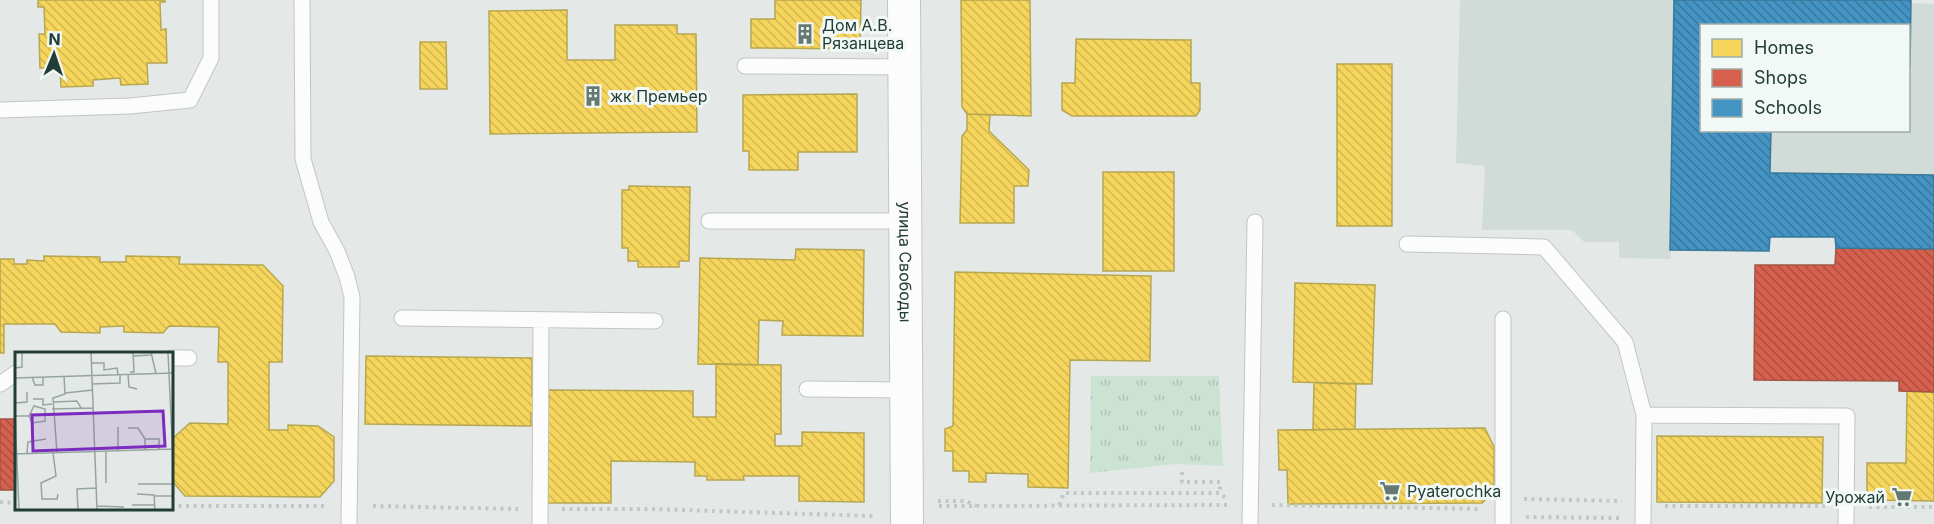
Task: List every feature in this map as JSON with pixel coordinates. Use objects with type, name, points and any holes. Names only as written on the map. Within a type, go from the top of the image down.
[{"type":"street","name":"улица Свободы","points":[[904,0],[906,390],[918,515]]},
{"type":"lane","points":[[0,110],[130,106],[190,99],[211,58],[211,0]]},
{"type":"lane","points":[[302,0],[303,159],[321,222],[337,251],[352,297],[349,524]]},
{"type":"lane","points":[[745,66],[904,67]]},
{"type":"lane","points":[[709,221],[905,221]]},
{"type":"lane","points":[[1250,524],[1255,222]]},
{"type":"lane","points":[[1407,244],[1544,247],[1625,342],[1644,415],[1638,504],[1643,524]]},
{"type":"lane","points":[[402,318],[656,321]]},
{"type":"lane","points":[[1503,319],[1503,517]]},
{"type":"lane","points":[[540,524],[541,320]]},
{"type":"lane","points":[[172,358],[189,358]]},
{"type":"lane","points":[[0,384],[15,374]]},
{"type":"lane","points":[[807,389],[906,390]]},
{"type":"lane","points":[[1644,415],[1847,416],[1846,524]]},
{"type":"path","points":[[918,515],[976,506],[1232,505],[1221,492],[1220,482],[1182,482],[1182,472]]},
{"type":"path","points":[[1059,506],[1064,493],[1221,492]]},
{"type":"path","points":[[1503,517],[1522,500],[1624,501],[1638,504],[1934,507]]},
{"type":"path","points":[[936,501],[966,501],[976,506]]},
{"type":"path","points":[[0,502],[15,503]]},
{"type":"path","points":[[1250,505],[1528,518],[1624,518],[1638,504]]},
{"type":"shaded area","points":[[1460,0],[1911,0],[1911,3],[1934,4],[1934,249],[1836,248],[1835,237],[1770,237],[1769,251],[1671,250],[1670,259],[1619,258],[1619,242],[1584,242],[1572,230],[1482,230],[1485,166],[1456,163]]},
{"type":"green space","points":[[1091,376],[1219,376],[1223,466],[1176,464],[1090,473]]},
{"type":"building: Homes","points":[[38,0],[165,0],[165,2],[160,2],[161,30],[166,29],[167,63],[147,63],[148,84],[121,85],[120,78],[93,80],[93,86],[61,87],[60,67],[40,68],[39,34],[45,34],[44,7],[38,7]]},
{"type":"building: Homes","name":"Дом А.В. Рязанцева","points":[[775,0],[861,0],[860,49],[751,48],[751,19],[775,19]]},
{"type":"building: Homes","points":[[961,0],[1030,0],[1031,116],[967,114],[962,107]]},
{"type":"building: Homes","name":"жк Премьер","points":[[567,10],[567,60],[615,60],[615,25],[677,25],[677,34],[696,34],[697,132],[490,134],[489,11]]},
{"type":"building: Homes","points":[[1076,39],[1191,40],[1191,83],[1200,83],[1200,110],[1196,116],[1072,116],[1062,110],[1062,83],[1075,83]]},
{"type":"building: Homes","points":[[420,42],[446,42],[447,89],[420,89]]},
{"type":"building: Homes","points":[[1337,64],[1392,64],[1392,226],[1337,226]]},
{"type":"building: Homes","points":[[857,94],[857,152],[798,152],[798,170],[749,170],[749,151],[743,151],[743,95]]},
{"type":"building: Homes","points":[[967,114],[990,115],[989,131],[1029,170],[1028,186],[1014,186],[1014,223],[960,223],[962,136],[967,130]]},
{"type":"building: Homes","points":[[1103,172],[1174,172],[1174,271],[1103,271]]},
{"type":"building: Homes","points":[[629,186],[690,187],[689,261],[679,261],[679,267],[638,267],[638,261],[628,261],[628,248],[622,248],[622,190],[629,190]]},
{"type":"building: Homes","points":[[796,249],[864,250],[863,336],[782,335],[783,321],[759,320],[758,365],[698,364],[700,258],[795,260]]},
{"type":"building: Homes","points":[[44,256],[100,257],[100,262],[126,262],[126,256],[180,257],[179,264],[263,265],[283,286],[282,362],[269,362],[269,430],[288,430],[288,425],[318,426],[334,437],[334,481],[320,497],[185,496],[172,481],[173,438],[190,423],[228,424],[228,362],[218,362],[219,327],[169,326],[163,333],[124,332],[124,326],[100,327],[100,333],[61,332],[55,324],[4,324],[4,353],[0,353],[0,259],[14,259],[14,264],[27,264],[27,260],[44,261]]},
{"type":"building: Homes","points":[[955,272],[1151,276],[1150,361],[1070,360],[1068,488],[1028,487],[1028,474],[986,473],[986,482],[969,482],[969,471],[953,471],[953,451],[945,451],[945,429],[953,426]]},
{"type":"building: Homes","points":[[1295,283],[1375,285],[1372,384],[1293,382]]},
{"type":"building: Homes","points":[[366,356],[532,358],[532,395],[549,395],[548,414],[531,413],[531,426],[365,424]]},
{"type":"building: Homes","points":[[716,364],[781,365],[781,434],[775,434],[775,446],[802,446],[802,432],[864,433],[864,502],[799,501],[799,476],[743,476],[744,480],[707,480],[707,476],[695,476],[695,462],[611,461],[611,503],[548,503],[548,390],[693,391],[693,417],[716,417]]},
{"type":"building: Homes","points":[[1314,383],[1356,384],[1355,429],[1313,430]]},
{"type":"building: Homes","points":[[1907,391],[1934,392],[1934,501],[1867,500],[1867,463],[1906,463]]},
{"type":"building: Homes","points":[[1485,428],[1494,447],[1494,492],[1482,503],[1288,504],[1287,470],[1279,470],[1278,430]]},
{"type":"building: Homes","points":[[1657,436],[1823,437],[1822,503],[1657,502]]},
{"type":"building: Shops","points":[[1836,248],[1934,249],[1934,392],[1899,391],[1899,381],[1754,380],[1755,265],[1835,265]]},
{"type":"building: Shops","points":[[0,419],[15,419],[15,490],[0,490]]},
{"type":"building: Schools","points":[[1674,0],[1911,0],[1910,65],[1910,24],[1700,24],[1700,132],[1771,132],[1770,173],[1934,175],[1934,249],[1836,248],[1835,237],[1770,237],[1769,251],[1670,250]]},
{"type":"place","name":"Дом А.В. Рязанцева","points":[[805,34]]},
{"type":"place","name":"жк Премьер","points":[[593,96]]},
{"type":"place","name":"Pyaterochka","points":[[1390,491]]},
{"type":"place","name":"Урожай","points":[[1902,497]]}]
